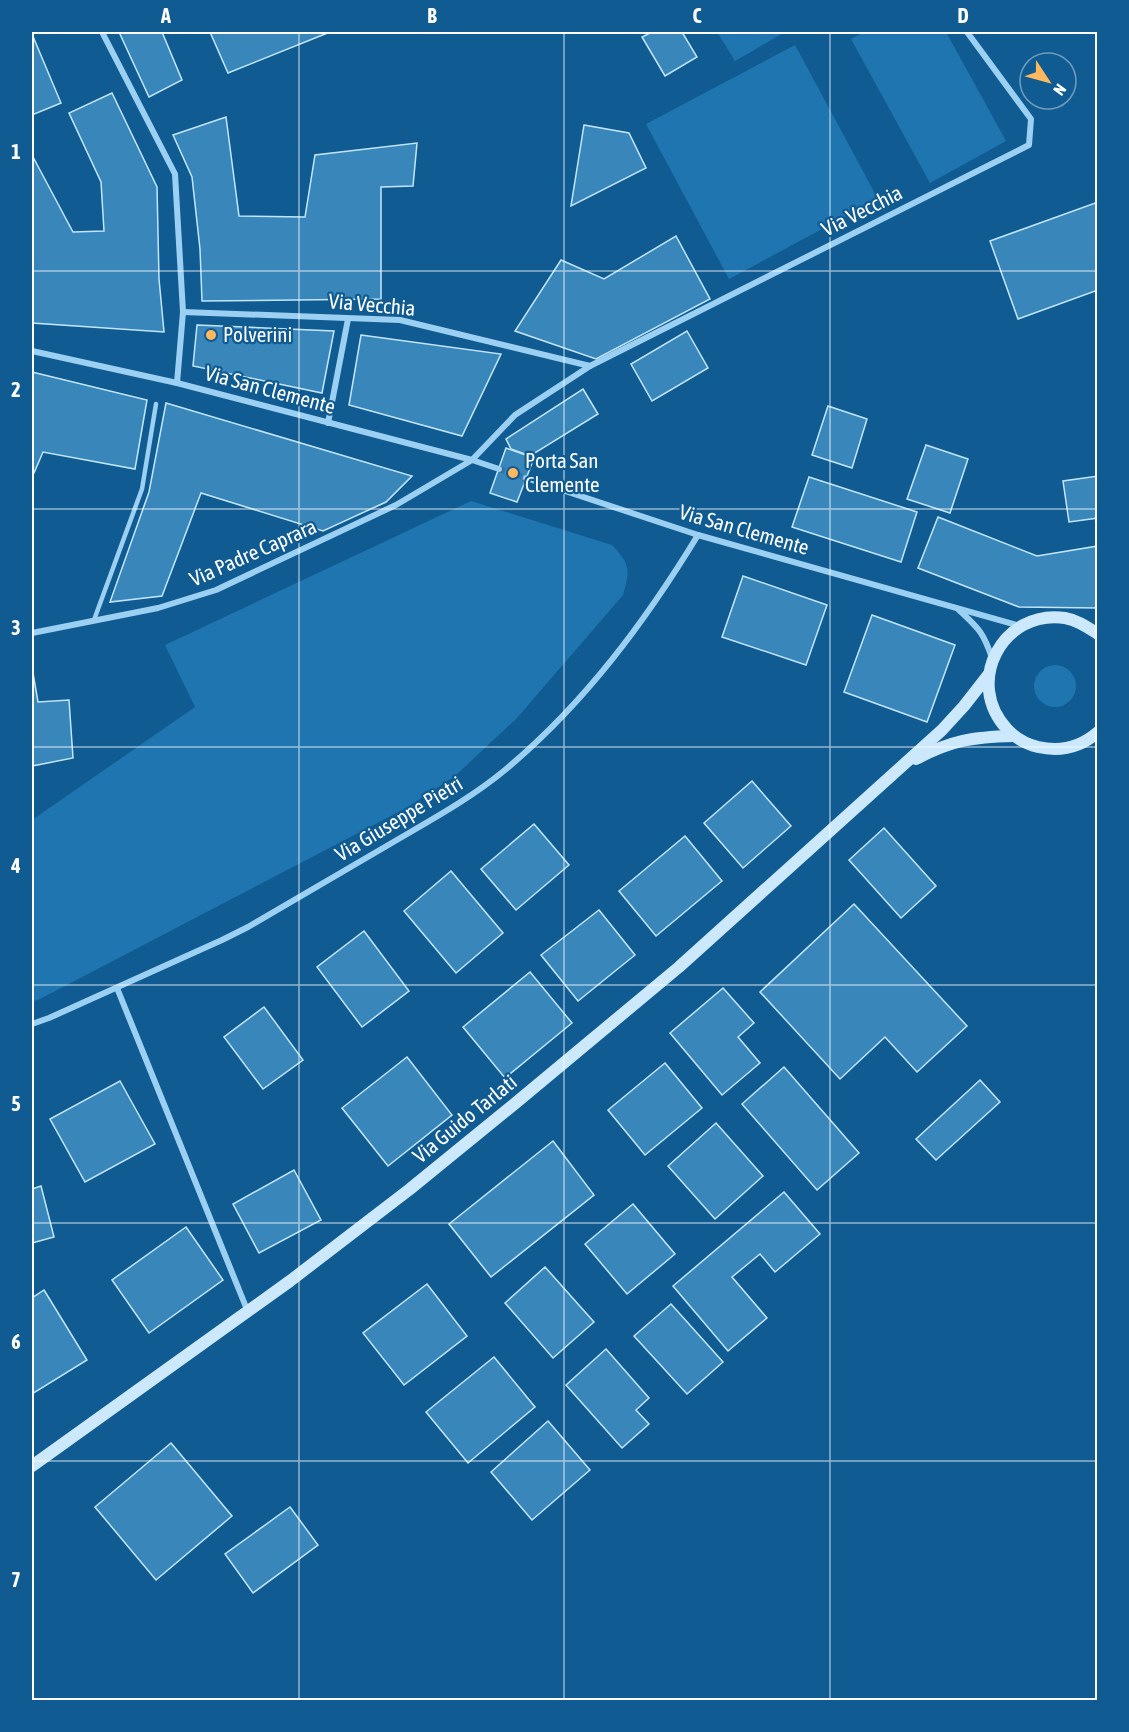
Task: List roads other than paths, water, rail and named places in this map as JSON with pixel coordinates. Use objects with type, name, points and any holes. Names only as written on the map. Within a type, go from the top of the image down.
[{"type":"main road","points":[[1098,634],[1082,623],[1065,618],[1032,621],[1010,634],[1001,643],[988,674],[991,705],[1000,722],[1013,736],[1031,745],[1050,750],[1070,747],[1089,740],[1098,732]]},
{"type":"main road","points":[[1082,623],[1098,619]]},
{"type":"main road","name":"Via Guido Tarlati","points":[[32,1466],[290,1281],[410,1189],[619,1019],[745,909],[949,723],[988,674]]},
{"type":"main road","name":"Via Guido Tarlati","points":[[897,770],[955,742],[970,738],[1013,736]]},
{"type":"street","points":[[102,32],[175,174],[183,312],[177,383]]},
{"type":"street","name":"Via Vecchia","points":[[472,460],[515,415],[590,366],[1029,145],[1031,120],[967,32]]},
{"type":"street","name":"Via Vecchia","points":[[183,312],[400,320],[590,366]]},
{"type":"street","points":[[328,423],[348,319]]},
{"type":"street","name":"Via San Clemente","points":[[32,351],[177,383],[499,469]]},
{"type":"street","name":"Via Padre Caprara","points":[[32,633],[158,608],[226,586],[396,505],[472,460]]},
{"type":"street","name":"Via San Clemente","points":[[526,478],[698,534],[1020,627]]},
{"type":"street","name":"Via Giuseppe Pietri","points":[[32,1024],[117,988],[248,927],[439,815],[487,784],[539,739],[601,674],[647,613],[698,534]]},
{"type":"street","points":[[955,607],[977,626],[985,639],[992,660]]},
{"type":"street","points":[[117,988],[248,1312]]},
{"type":"lane","points":[[94,620],[142,489],[156,404]]},
{"type":"tunnel","points":[[499,469],[526,478]]},
{"type":"place","name":"Polverini","points":[[211,335]]},
{"type":"place","name":"Porta San Clemente","points":[[513,473]]}]
